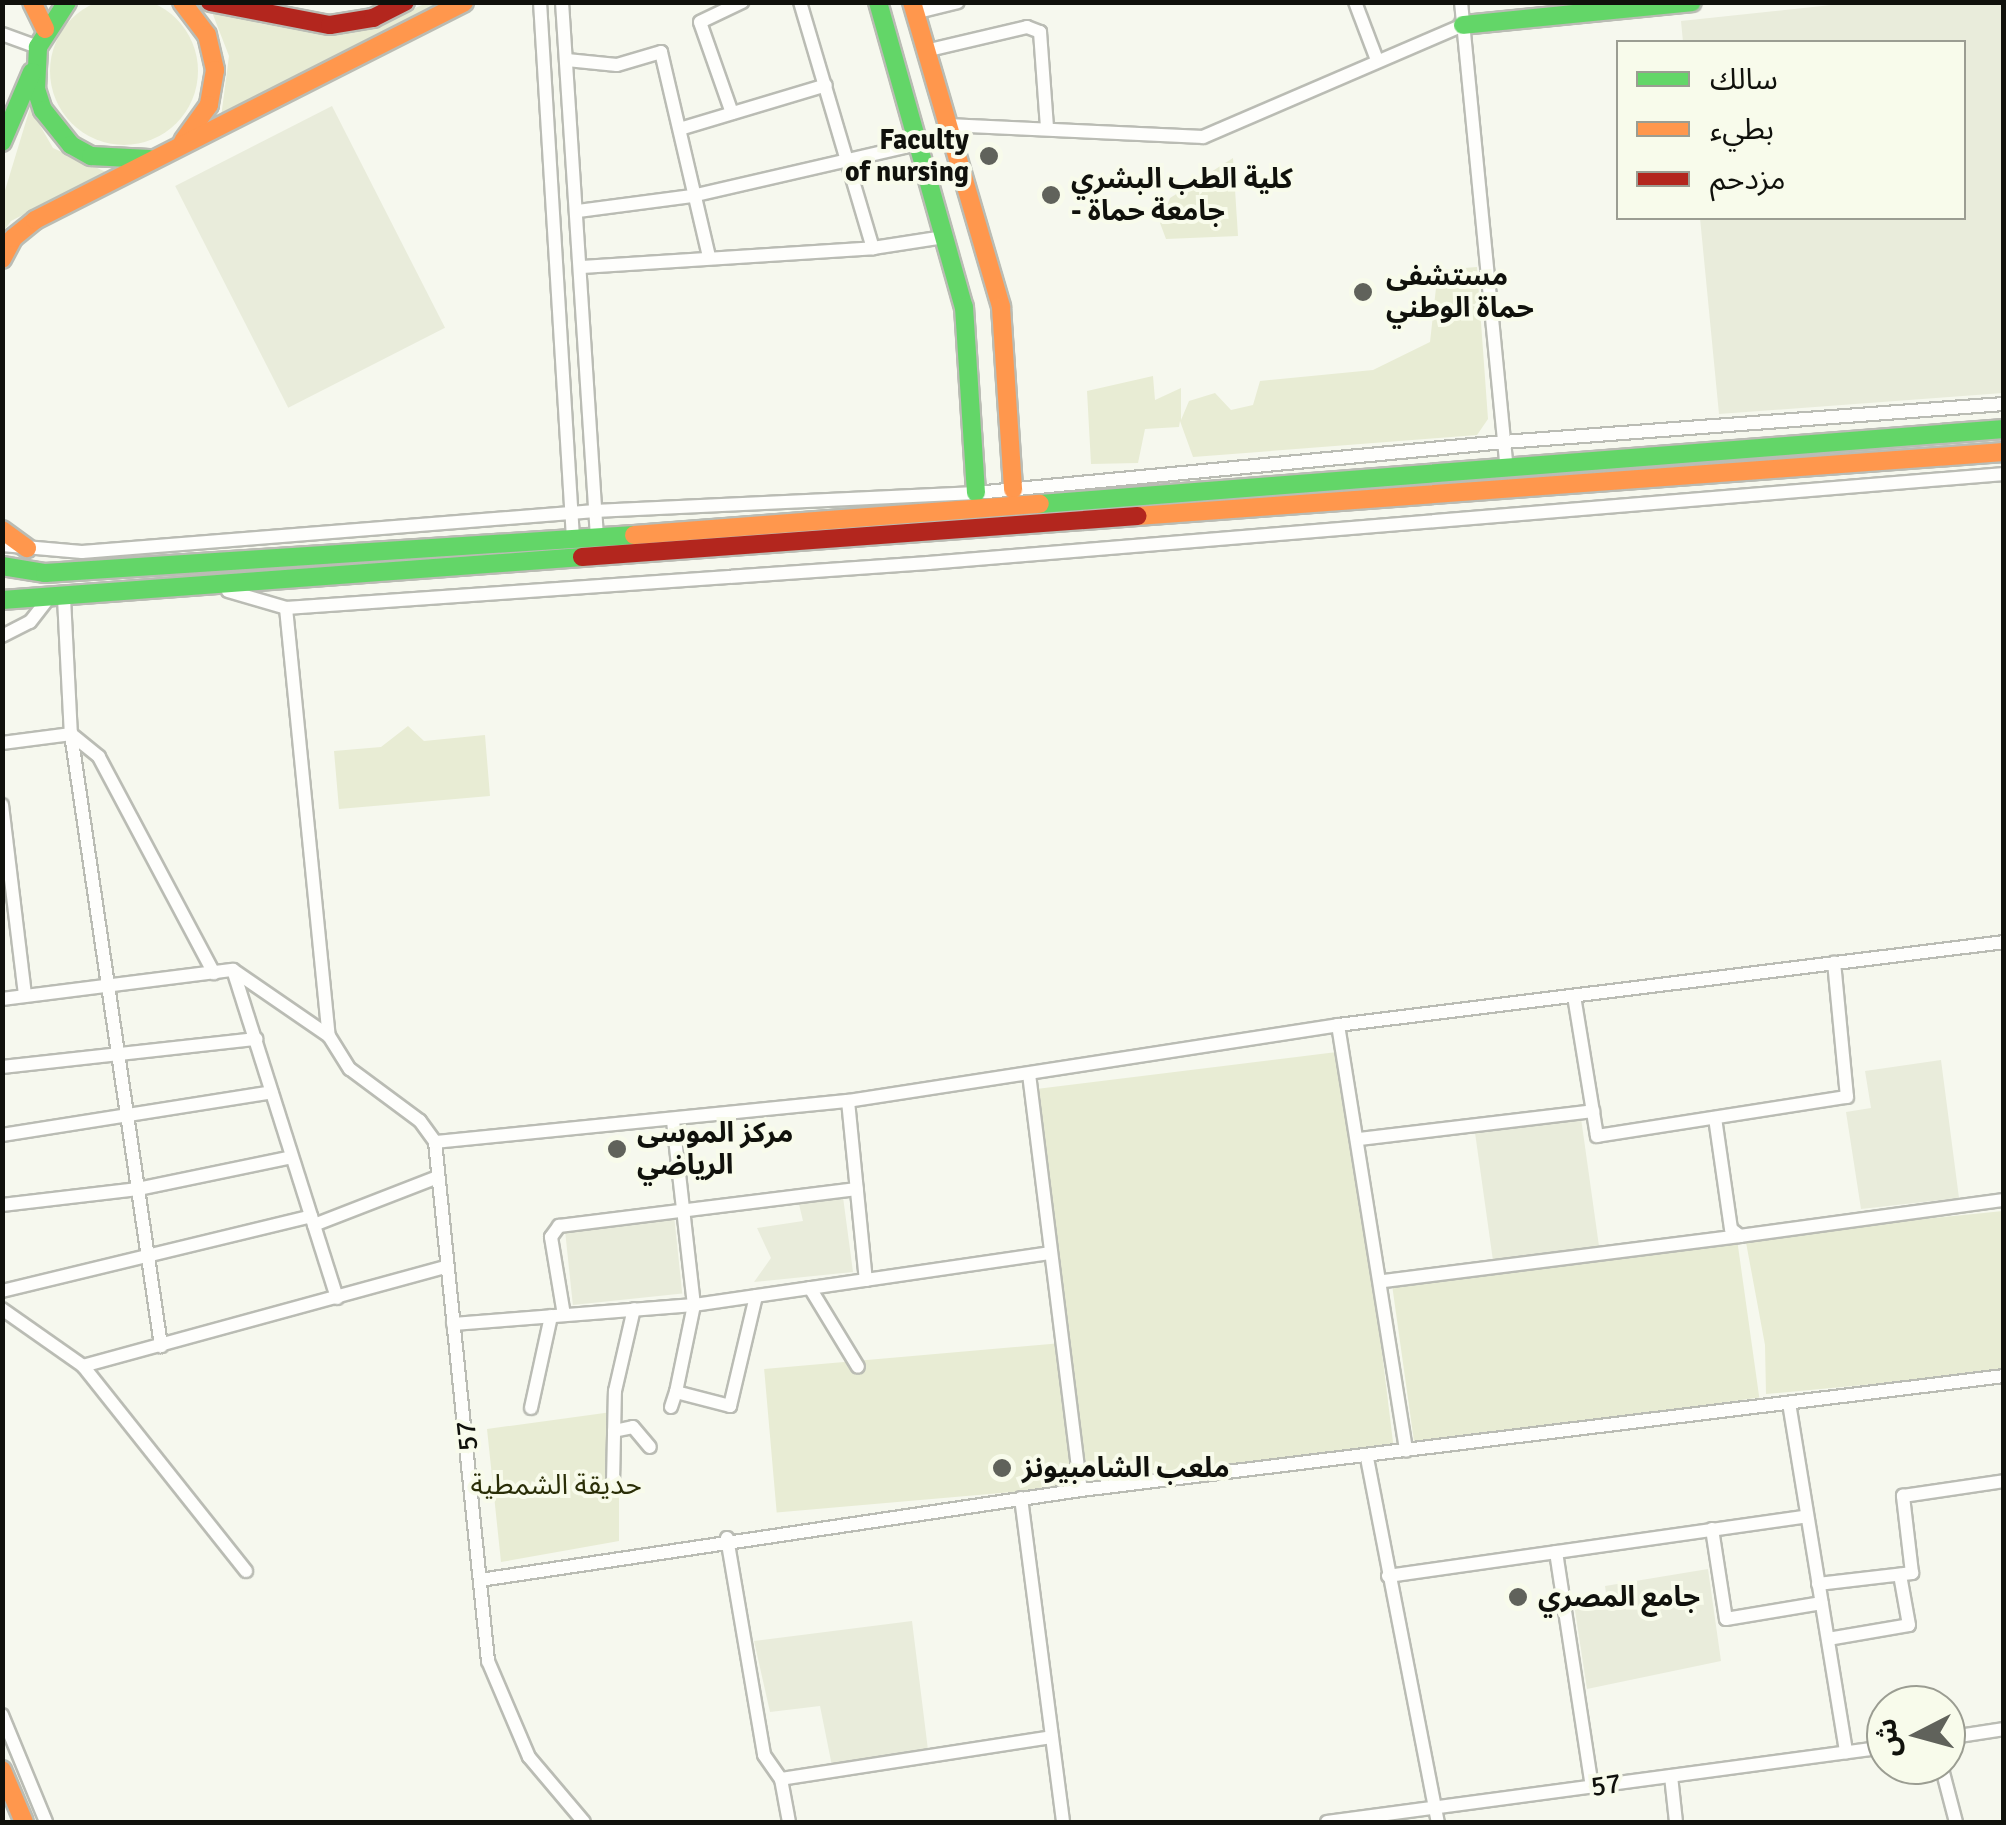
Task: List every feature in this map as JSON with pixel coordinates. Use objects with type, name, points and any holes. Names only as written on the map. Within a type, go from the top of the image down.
[{"type":"main road","points":[[32,2],[43,110],[81,150],[135,162],[176,146],[464,2]]},
{"type":"main road","points":[[2,142],[39,48],[67,2]]},
{"type":"main road","points":[[2,259],[13,238],[35,220],[113,186],[176,146],[209,105],[215,70],[207,35],[182,2]]},
{"type":"main road","points":[[210,2],[330,25],[373,18],[405,2]]},
{"type":"main road","points":[[878,2],[964,307],[976,493]]},
{"type":"main road","points":[[1463,25],[1692,2]]},
{"type":"main road","points":[[913,8],[1001,306],[1013,490]]},
{"type":"main road","points":[[2,566],[45,573],[597,538],[2004,429]]},
{"type":"main road","points":[[8,602],[2004,452]]},
{"type":"main road","points":[[2,530],[28,548]]},
{"type":"main road","points":[[2,1770],[24,1822]]},
{"type":"street","points":[[540,2],[573,539]]},
{"type":"street","points":[[562,2],[597,538]]},
{"type":"street","points":[[732,114],[700,22],[742,2]]},
{"type":"street","points":[[800,2],[873,248]]},
{"type":"street","points":[[913,8],[958,2]]},
{"type":"street","points":[[1356,2],[1377,60]]},
{"type":"street","points":[[1461,2],[1506,466]]},
{"type":"street","points":[[948,124],[1203,137],[1336,84],[1377,60],[1463,25]]},
{"type":"street","points":[[925,50],[1027,27],[1040,32],[1047,127]]},
{"type":"street","points":[[2,34],[39,48]]},
{"type":"street","points":[[567,60],[617,65],[660,52],[683,128],[692,196],[708,257]]},
{"type":"street","points":[[683,128],[826,85]]},
{"type":"street","points":[[578,211],[692,196],[917,144]]},
{"type":"street","points":[[582,267],[873,248],[944,237]]},
{"type":"street","points":[[2,545],[82,552],[595,511],[976,493],[1504,442],[2004,404]]},
{"type":"street","points":[[175,589],[238,591],[286,608],[1006,557],[2004,474]]},
{"type":"street","points":[[2,636],[30,622],[56,598]]},
{"type":"street","points":[[56,598],[71,734],[161,1346]]},
{"type":"street","points":[[286,608],[328,1036]]},
{"type":"street","points":[[2,743],[71,734],[99,757],[214,973]]},
{"type":"street","points":[[2,806],[25,996]]},
{"type":"street","points":[[2,999],[233,970],[328,1036],[350,1069],[420,1121],[435,1142],[673,1121],[848,1100],[1338,1025],[2004,942]]},
{"type":"street","points":[[1574,996],[1597,1136],[1847,1097],[1834,964]]},
{"type":"street","points":[[233,970],[336,1298]]},
{"type":"street","points":[[1338,1025],[1384,1281],[1406,1451]]},
{"type":"street","points":[[2,1067],[256,1039]]},
{"type":"street","points":[[1029,1074],[1081,1490]]},
{"type":"street","points":[[2,1135],[272,1092]]},
{"type":"street","points":[[848,1100],[866,1280]]},
{"type":"street","points":[[1358,1139],[1593,1111]]},
{"type":"street","points":[[1714,1118],[1731,1229],[1740,1236]]},
{"type":"street","points":[[671,1407],[694,1305],[673,1121]]},
{"type":"street","name":"57","points":[[435,1142],[488,1662],[509,1721],[540,1774],[584,1822]]},
{"type":"street","points":[[2,1204],[138,1189],[292,1157]]},
{"type":"street","points":[[2,1291],[312,1220],[438,1177]]},
{"type":"street","points":[[532,1408],[558,1315],[552,1230],[857,1189]]},
{"type":"street","points":[[1384,1281],[2004,1200]]},
{"type":"street","points":[[453,1324],[694,1305],[1050,1253]]},
{"type":"street","points":[[83,1366],[446,1268]]},
{"type":"street","points":[[810,1288],[858,1367]]},
{"type":"street","points":[[676,1392],[730,1406],[756,1296]]},
{"type":"street","points":[[2,1309],[83,1366],[246,1571]]},
{"type":"street","points":[[613,1483],[615,1391],[634,1310]]},
{"type":"street","points":[[480,1580],[727,1538],[1020,1498],[2004,1376]]},
{"type":"street","points":[[1790,1403],[1846,1752]]},
{"type":"street","points":[[614,1431],[633,1427],[650,1447]]},
{"type":"street","points":[[1367,1458],[1437,1816]]},
{"type":"street","points":[[1818,1584],[1912,1574],[1903,1496],[2004,1481]]},
{"type":"street","points":[[1020,1498],[1063,1822]]},
{"type":"street","points":[[1388,1576],[1807,1516]]},
{"type":"street","points":[[1712,1529],[1726,1619],[1822,1604]]},
{"type":"street","points":[[727,1538],[764,1754],[781,1779],[789,1822]]},
{"type":"street","points":[[1556,1552],[1592,1787]]},
{"type":"street","points":[[1828,1640],[1909,1624],[1900,1575]]},
{"type":"street","points":[[2,1715],[46,1822]]},
{"type":"street","points":[[1966,1735],[2004,1729]]},
{"type":"street","points":[[781,1779],[1052,1738]]},
{"type":"street","name":"57","points":[[1326,1822],[1437,1816],[1592,1787],[1866,1750]]},
{"type":"street","points":[[1671,1776],[1676,1822]]},
{"type":"street","points":[[1947,1785],[1956,1822]]},
{"type":"shaded area","points":[[1859,2],[2003,3],[2003,393],[1719,414],[1700,220],[1966,220],[1966,40],[1683,40],[1681,21]]},
{"type":"shaded area","points":[[332,106],[445,328],[288,408],[175,186]]},
{"type":"shaded area","points":[[1941,1060],[1959,1198],[1861,1209],[1846,1112],[1871,1108],[1865,1071]]},
{"type":"shaded area","points":[[1581,1118],[1599,1247],[1493,1262],[1475,1133]]},
{"type":"shaded area","points":[[843,1197],[853,1272],[754,1282],[771,1258],[757,1228],[803,1221],[798,1200]]},
{"type":"shaded area","points":[[674,1215],[682,1294],[573,1305],[565,1226]]},
{"type":"shaded area","points":[[1708,1569],[1721,1661],[1587,1689],[1574,1604],[1607,1600],[1605,1586]]},
{"type":"shaded area","points":[[912,1621],[928,1750],[832,1766],[820,1706],[770,1712],[754,1641]]},
{"type":"green space","points":[[106,-1],[142,-1],[165,9],[186,30],[197,56],[197,86],[186,112],[165,133],[139,144],[109,144],[83,133],[62,112],[51,86],[51,56],[62,30],[83,9]]},
{"type":"green space","points":[[427,3],[442,3],[221,117],[229,56],[210,7],[262,24],[337,31],[365,29]]},
{"type":"green space","points":[[30,108],[53,148],[106,172],[11,221],[3,232],[3,197]]},
{"type":"green space","points":[[1233,158],[1238,236],[1166,239],[1160,223],[1170,198]]},
{"type":"green space","points":[[1477,267],[1488,419],[1477,435],[1193,457],[1180,421],[1179,427],[1145,429],[1138,463],[1091,464],[1087,391],[1153,376],[1155,400],[1181,388],[1181,420],[1189,401],[1215,393],[1231,410],[1253,405],[1260,381],[1373,370],[1430,342],[1438,270]]},
{"type":"green space","points":[[408,726],[424,741],[485,735],[490,796],[339,809],[334,751],[381,747]]},
{"type":"green space","points":[[1345,1051],[1394,1446],[1081,1484],[1032,1089]]},
{"type":"green space","points":[[2003,1211],[2003,1372],[1766,1394],[1765,1345],[1745,1237]]},
{"type":"green space","points":[[1737,1239],[1759,1397],[1415,1446],[1392,1287]]},
{"type":"green space","points":[[1062,1343],[1075,1486],[777,1513],[764,1369]]},
{"type":"green space","name":"حديقة الشمطية","points":[[619,1411],[619,1541],[501,1562],[487,1429]]},
{"type":"traffic: fast","points":[[67,2],[38,47],[36,89],[43,110],[71,145],[91,156],[149,159]]},
{"type":"traffic: fast","points":[[878,2],[964,307],[976,493]]},
{"type":"traffic: fast","points":[[1463,25],[1692,2]]},
{"type":"traffic: fast","points":[[2,142],[32,72]]},
{"type":"traffic: fast","points":[[1040,504],[2004,429]]},
{"type":"traffic: fast","points":[[2,566],[45,573],[634,535]]},
{"type":"traffic: fast","points":[[2,600],[582,557]]},
{"type":"traffic: slow","points":[[32,2],[45,29]]},
{"type":"traffic: slow","points":[[182,2],[207,35],[215,70],[209,105],[183,141]]},
{"type":"traffic: slow","points":[[2,259],[13,238],[35,220],[464,2]]},
{"type":"traffic: slow","points":[[912,2],[1001,307],[1013,490]]},
{"type":"traffic: slow","points":[[1137,516],[2004,452]]},
{"type":"traffic: slow","points":[[634,535],[1040,504]]},
{"type":"traffic: slow","points":[[2,530],[27,548]]},
{"type":"traffic: slow","points":[[2,1770],[24,1822]]},
{"type":"traffic: jam","points":[[210,2],[330,25],[373,18],[405,2]]},
{"type":"traffic: jam","points":[[582,557],[1137,516]]},
{"type":"place","name":"Faculty of nursing","points":[[989,156]]},
{"type":"place","name":"كلية الطب البشري - جامعة حماة","points":[[1051,195]]},
{"type":"place","name":"مستشفى حماة الوطني","points":[[1363,292]]},
{"type":"place","name":"مركز الموسى الرياضي","points":[[617,1149]]},
{"type":"place","name":"ملعب الشامبيونز","points":[[1002,1468]]},
{"type":"place","name":"جامع المصري","points":[[1518,1597]]}]
